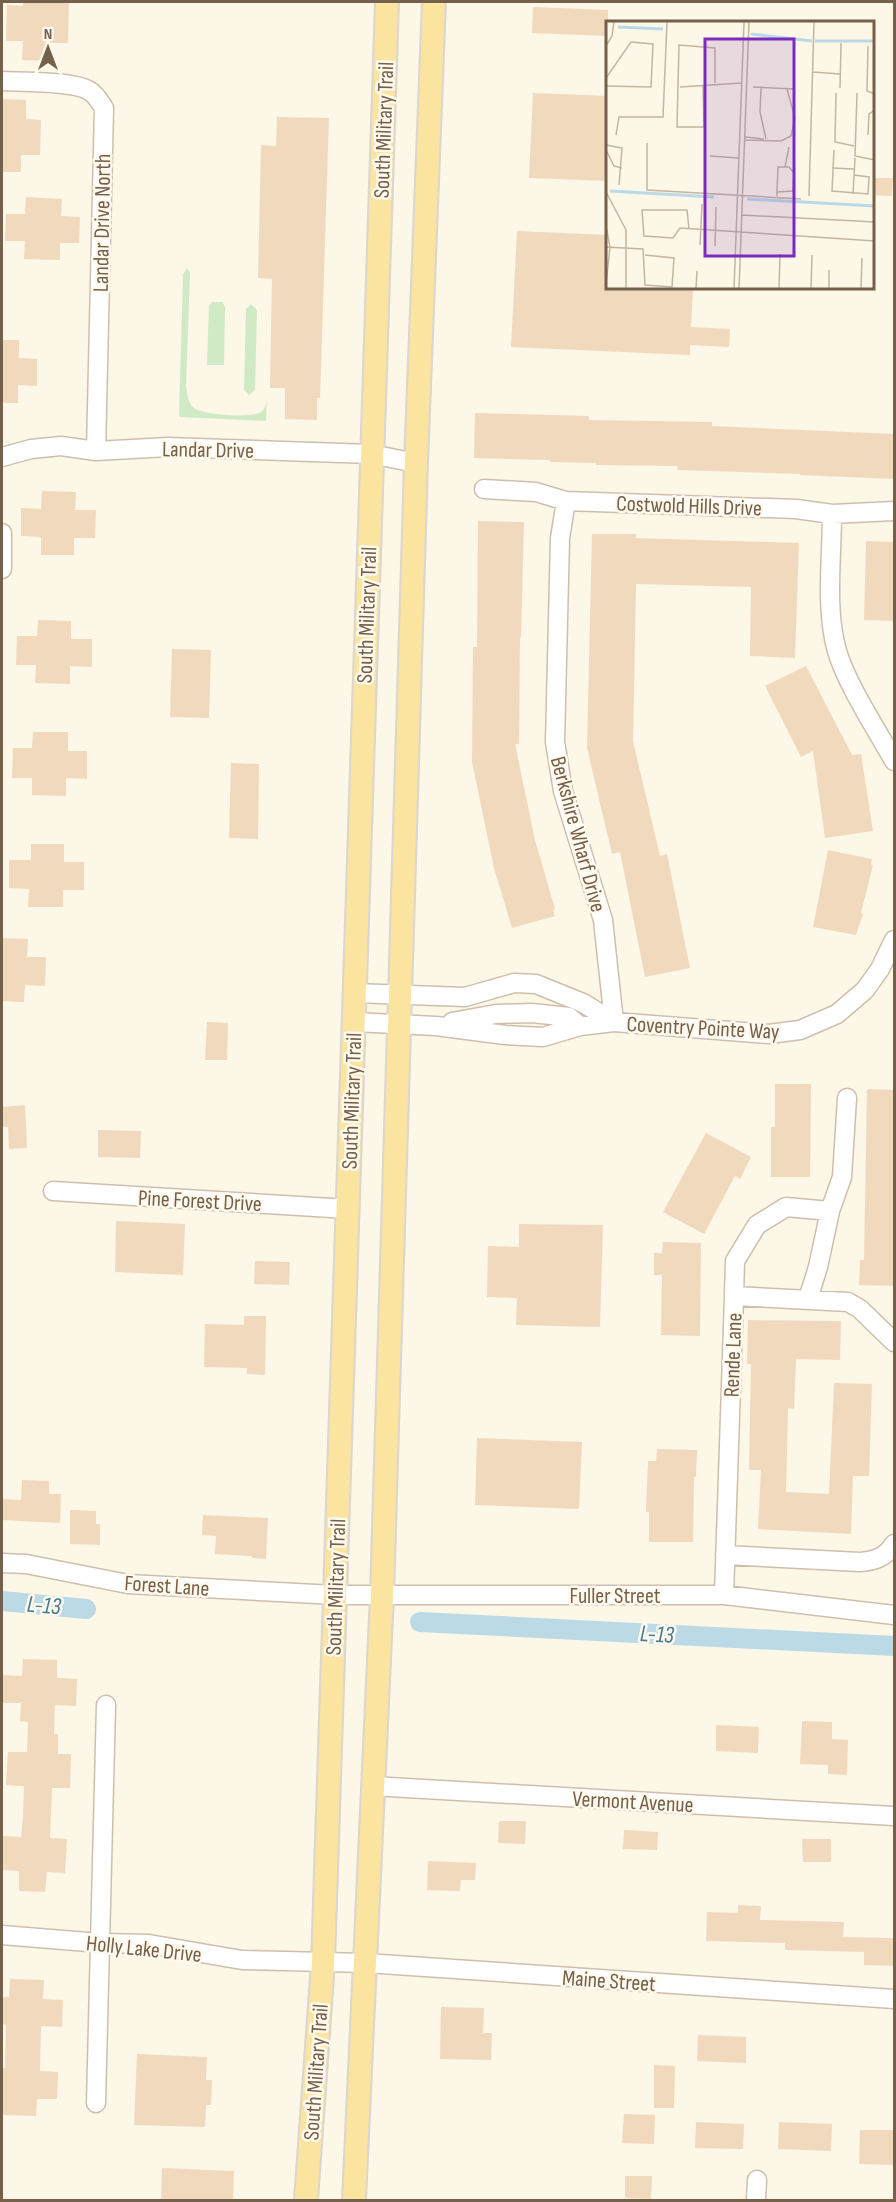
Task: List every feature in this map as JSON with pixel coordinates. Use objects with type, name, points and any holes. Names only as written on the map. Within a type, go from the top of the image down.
[{"type":"main road","name":"South Military Trail","points":[[306,2200],[323,1963],[387,2]]},
{"type":"main road","name":"South Military Trail","points":[[354,2200],[381,1595],[416,463],[434,2]]},
{"type":"street","name":"Landar Drive North","points":[[2,81],[60,84],[86,88],[97,97],[104,108],[96,451]]},
{"type":"street","name":"Landar Drive","points":[[2,457],[31,449],[62,446],[96,451],[168,447],[371,454],[416,463]]},
{"type":"street","name":"Costwold Hills Drive","points":[[484,489],[536,492],[566,501],[796,509],[832,514],[894,512]]},
{"type":"street","name":"Berkshire Wharf Drive","points":[[566,501],[560,538],[555,742],[563,791],[603,920],[614,1023]]},
{"type":"street","points":[[832,514],[831,614],[837,652],[852,686],[894,761]]},
{"type":"street","points":[[2,533],[2,568]]},
{"type":"street","name":"Coventry Pointe Way","points":[[354,1022],[436,1026],[505,1035],[543,1037],[580,1026],[614,1023],[769,1034],[800,1030],[837,1014],[865,990],[880,969],[894,940]]},
{"type":"street","name":"Coventry Pointe Way","points":[[354,993],[465,997],[514,983],[536,984],[583,1003],[614,1023]]},
{"type":"street","points":[[552,1015],[562,995]]},
{"type":"street","name":"Coventry Pointe Way","points":[[436,1026],[496,1014],[532,1012],[569,1017],[580,1026]]},
{"type":"street","points":[[808,1299],[818,1267],[830,1211],[842,1177],[847,1098]]},
{"type":"street","name":"Pine Forest Drive","points":[[53,1191],[348,1209]]},
{"type":"street","points":[[734,1296],[735,1261],[757,1225],[786,1207],[830,1211]]},
{"type":"street","name":"Rende Lane","points":[[724,1595],[734,1296],[848,1302],[860,1309],[894,1342]]},
{"type":"street","points":[[725,1555],[860,1562],[873,1561],[884,1556],[894,1544]]},
{"type":"street","name":"Forest Lane","points":[[2,1563],[26,1564],[128,1584],[335,1595]]},
{"type":"street","name":"Fuller Street","points":[[335,1595],[724,1595],[894,1616]]},
{"type":"street","points":[[96,2103],[106,1705]]},
{"type":"street","name":"Vermont Avenue","points":[[372,1786],[894,1816]]},
{"type":"street","name":"Holly Lake Drive","points":[[2,1935],[100,1943],[149,1944],[242,1960],[323,1963]]},
{"type":"street","name":"Maine Street","points":[[323,1963],[366,1963],[894,1999]]},
{"type":"street","points":[[756,2200],[757,2180]]},
{"type":"green space","points":[[187,268],[190,273],[186,386],[190,404],[194,408],[207,412],[254,415],[263,410],[267,397],[266,421],[180,417],[183,274]]},
{"type":"green space","points":[[212,302],[222,302],[225,307],[224,365],[207,365],[209,306]]},
{"type":"green space","points":[[251,304],[257,310],[255,390],[249,395],[244,390],[246,309]]},
{"type":"building","points":[[23,2],[69,2],[68,43],[50,43],[49,61],[22,60],[23,41],[6,41],[7,5],[23,6]]},
{"type":"building","points":[[533,7],[608,10],[606,36],[532,33]]},
{"type":"building","points":[[533,93],[606,96],[606,181],[529,178]]},
{"type":"building","points":[[2,99],[26,100],[26,119],[41,120],[40,155],[21,155],[21,172],[2,172]]},
{"type":"building","points":[[277,117],[329,118],[320,398],[317,398],[317,420],[285,419],[285,388],[270,388],[272,279],[258,278],[261,145],[276,146]]},
{"type":"building","points":[[875,178],[893,178],[892,196],[875,195]]},
{"type":"building","points":[[26,197],[62,199],[61,216],[80,217],[79,243],[60,243],[60,260],[24,259],[25,241],[5,241],[6,214],[25,214]]},
{"type":"building","points":[[517,231],[606,235],[606,290],[693,290],[691,327],[730,329],[729,347],[690,345],[690,355],[511,347]]},
{"type":"building","points":[[2,340],[19,340],[19,358],[37,359],[37,386],[18,385],[18,403],[2,403]]},
{"type":"building","points":[[475,413],[589,416],[589,420],[712,422],[712,426],[894,434],[894,479],[677,470],[678,466],[596,465],[596,463],[550,462],[550,460],[474,458]]},
{"type":"building","points":[[42,491],[76,492],[75,510],[96,510],[95,538],[74,538],[74,555],[41,555],[41,537],[21,536],[21,508],[41,509]]},
{"type":"building","points":[[478,521],[524,522],[519,744],[515,744],[535,840],[555,916],[512,928],[494,868],[472,762],[473,647],[477,647]]},
{"type":"building","points":[[592,534],[636,534],[636,538],[799,543],[795,658],[750,656],[751,587],[636,584],[633,741],[660,856],[667,854],[690,968],[645,977],[620,852],[612,854],[587,748]]},
{"type":"building","points":[[866,541],[894,542],[894,621],[864,620]]},
{"type":"building","points":[[38,620],[71,621],[71,639],[92,639],[92,667],[70,666],[70,684],[35,683],[36,665],[16,665],[17,636],[37,636]]},
{"type":"building","points":[[172,649],[211,650],[209,718],[170,717]]},
{"type":"building","points":[[806,666],[852,755],[861,754],[873,831],[825,838],[813,751],[801,757],[765,686]]},
{"type":"building","points":[[33,732],[68,732],[68,751],[87,751],[87,779],[66,778],[66,796],[32,795],[32,778],[12,778],[13,748],[32,748]]},
{"type":"building","points":[[231,763],[259,764],[258,839],[229,838]]},
{"type":"building","points":[[31,844],[64,844],[64,862],[84,862],[84,890],[63,890],[63,907],[28,907],[29,889],[9,888],[9,860],[31,860]]},
{"type":"building","points":[[828,850],[872,859],[871,865],[873,865],[861,913],[863,914],[856,935],[813,927]]},
{"type":"building","points":[[2,938],[28,939],[27,957],[46,957],[45,986],[25,985],[24,1002],[2,1001]]},
{"type":"building","points":[[207,1022],[228,1023],[227,1060],[205,1060]]},
{"type":"building","points":[[775,1084],[811,1084],[810,1177],[771,1177],[771,1127],[775,1127]]},
{"type":"building","points":[[867,1089],[894,1090],[894,1286],[859,1285],[860,1260],[864,1260]]},
{"type":"building","points":[[25,1105],[27,1148],[9,1149],[8,1127],[3,1127],[2,1107]]},
{"type":"building","points":[[98,1130],[141,1131],[140,1158],[98,1157]]},
{"type":"building","points":[[706,1133],[751,1157],[740,1179],[735,1176],[704,1234],[663,1212]]},
{"type":"building","points":[[116,1221],[185,1224],[183,1275],[115,1272]]},
{"type":"building","points":[[519,1224],[603,1225],[600,1327],[516,1325],[517,1298],[487,1297],[488,1246],[519,1247]]},
{"type":"building","points":[[663,1242],[701,1243],[700,1336],[661,1335],[662,1275],[654,1275],[654,1253],[662,1253]]},
{"type":"building","points":[[255,1261],[290,1262],[289,1285],[254,1284]]},
{"type":"building","points":[[244,1316],[266,1316],[265,1375],[247,1374],[247,1368],[204,1367],[205,1324],[244,1325]]},
{"type":"building","points":[[748,1320],[841,1321],[840,1360],[796,1359],[794,1409],[788,1408],[786,1492],[829,1494],[834,1383],[872,1384],[869,1476],[853,1476],[851,1534],[758,1529],[761,1470],[749,1470],[751,1364],[747,1364]]},
{"type":"building","points":[[477,1438],[582,1442],[579,1509],[475,1505]]},
{"type":"building","points":[[657,1449],[697,1450],[696,1477],[694,1477],[693,1542],[649,1542],[649,1512],[646,1512],[648,1461],[656,1461]]},
{"type":"building","points":[[22,1480],[49,1481],[49,1494],[61,1494],[60,1523],[2,1520],[2,1499],[21,1500]]},
{"type":"building","points":[[70,1510],[96,1511],[96,1524],[100,1524],[100,1545],[70,1544]]},
{"type":"building","points":[[203,1515],[268,1518],[266,1559],[215,1554],[216,1536],[202,1535]]},
{"type":"building","points":[[23,1659],[57,1660],[57,1678],[77,1679],[76,1706],[55,1705],[54,1734],[58,1734],[58,1754],[71,1754],[70,1788],[52,1788],[50,1838],[67,1839],[65,1873],[47,1872],[45,1892],[19,1891],[19,1871],[2,1870],[3,1836],[21,1837],[23,1817],[24,1786],[6,1785],[8,1752],[27,1752],[28,1722],[20,1721],[21,1703],[2,1703],[2,1675],[22,1676]]},
{"type":"building","points":[[802,1721],[832,1722],[832,1739],[848,1740],[847,1775],[828,1774],[828,1765],[800,1764]]},
{"type":"building","points":[[716,1725],[759,1727],[758,1753],[716,1751]]},
{"type":"building","points":[[499,1821],[526,1821],[525,1844],[498,1843]]},
{"type":"building","points":[[624,1830],[658,1832],[657,1850],[623,1849]]},
{"type":"building","points":[[802,1839],[831,1839],[831,1862],[803,1862]]},
{"type":"building","points":[[428,1861],[476,1863],[475,1880],[461,1880],[460,1891],[427,1890]]},
{"type":"building","points":[[738,1905],[761,1906],[760,1920],[844,1922],[843,1937],[894,1938],[894,1966],[864,1965],[864,1952],[785,1950],[785,1943],[706,1941],[707,1912],[738,1913]]},
{"type":"building","points":[[10,1979],[44,1980],[43,1999],[63,2000],[62,2027],[41,2026],[40,2071],[58,2072],[57,2099],[37,2099],[36,2116],[2,2115],[2,2068],[5,2068],[6,2025],[2,2024],[2,1997],[9,1997]]},
{"type":"building","points":[[441,2007],[484,2008],[483,2033],[492,2033],[491,2060],[440,2059]]},
{"type":"building","points":[[698,2035],[746,2037],[746,2063],[697,2061]]},
{"type":"building","points":[[137,2054],[207,2057],[206,2080],[212,2080],[211,2105],[206,2105],[205,2127],[134,2125]]},
{"type":"building","points":[[654,2065],[675,2066],[674,2108],[654,2108]]},
{"type":"building","points":[[624,2114],[655,2115],[654,2144],[622,2143]]},
{"type":"building","points":[[696,2122],[744,2124],[743,2149],[695,2148]]},
{"type":"building","points":[[779,2122],[832,2124],[831,2151],[778,2149]]},
{"type":"building","points":[[860,2130],[894,2130],[894,2165],[859,2164]]},
{"type":"building","points":[[162,2168],[234,2171],[233,2200],[161,2200]]},
{"type":"building","points":[[625,2176],[652,2176],[651,2199],[625,2198]]},
{"type":"waterway","name":"L-13","points":[[2,1601],[86,1609]]},
{"type":"waterway","name":"L-13","points":[[420,1622],[894,1646]]}]
